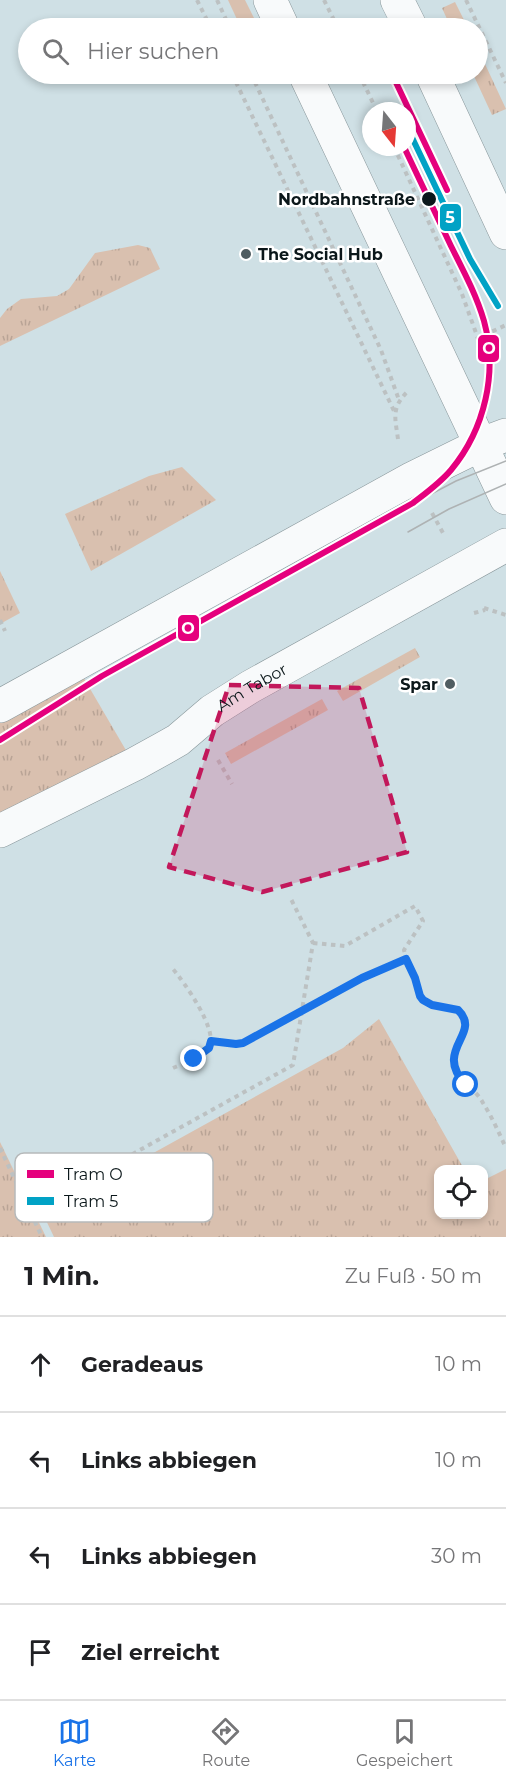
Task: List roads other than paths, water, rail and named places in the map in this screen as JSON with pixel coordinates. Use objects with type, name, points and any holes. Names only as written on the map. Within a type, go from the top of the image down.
[{"type":"street","points":[[270,0],[278,18]]},
{"type":"street","points":[[397,0],[406,18]]},
{"type":"street","points":[[309,84],[494,439],[506,498]]},
{"type":"street","points":[[437,84],[506,233]]},
{"type":"street","points":[[0,706],[413,478],[494,439]]},
{"type":"street","name":"Am Tabor","points":[[0,831],[164,748],[178,740],[212,711],[250,687],[506,545]]},
{"type":"tram line","name":"O","points":[[397,84],[447,190]]},
{"type":"tram line","name":"5","points":[[416,146],[470,259],[498,306]]},
{"type":"tram line","name":"O","points":[[0,740],[102,676],[413,503],[433,488],[463,454],[486,399],[490,360],[488,340],[484,321],[473,292],[408,156]]},
{"type":"tram line","points":[[397,512],[456,481],[506,461]]},
{"type":"tram line","points":[[408,532],[449,509],[506,484]]},
{"type":"place","name":"Nordbahnstraße","points":[[429,199]]},
{"type":"place","name":"The Social Hub","points":[[246,254]]},
{"type":"place","name":"Spar","points":[[450,684]]}]
